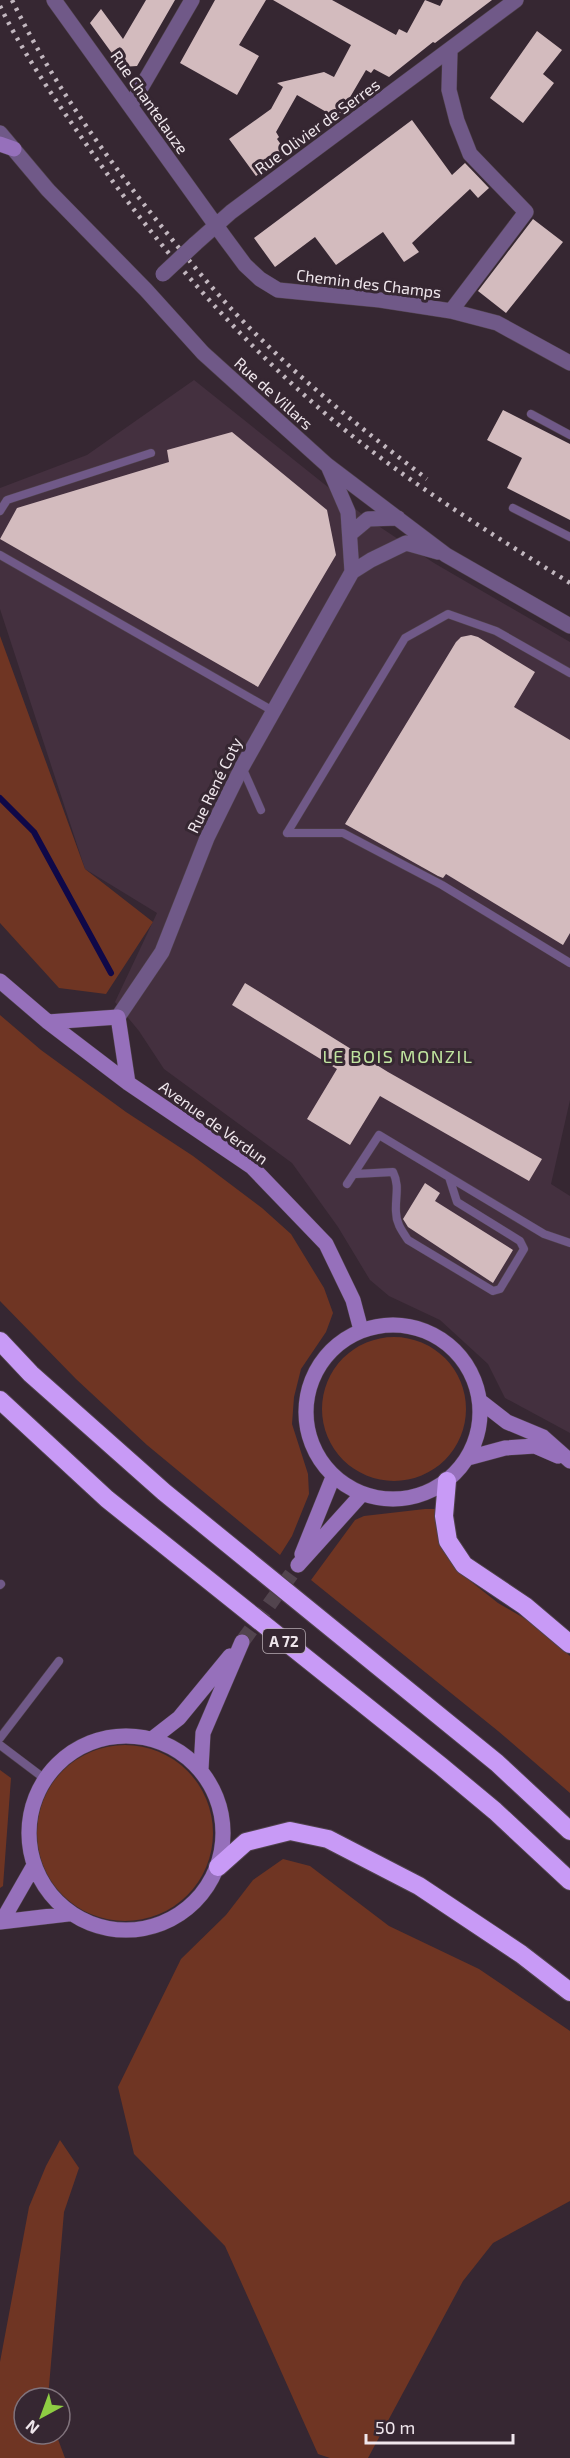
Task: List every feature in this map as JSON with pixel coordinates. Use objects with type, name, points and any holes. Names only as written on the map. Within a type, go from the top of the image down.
[{"type":"highway","name":"A 72","points":[[0,1341],[31,1374],[164,1492],[498,1763],[570,1830]]},
{"type":"highway","name":"A 72","points":[[0,1400],[108,1498],[235,1603],[441,1766],[495,1811],[570,1881]]},
{"type":"highway","points":[[447,1481],[444,1516],[448,1541],[464,1565],[525,1606],[570,1644]]},
{"type":"highway","points":[[218,1867],[246,1842],[290,1831],[328,1839],[419,1887],[521,1954],[570,1992]]},
{"type":"main road","name":"Avenue de Verdun","points":[[0,981],[48,1022],[128,1083],[252,1167],[326,1244],[353,1300],[361,1330]]},
{"type":"main road","points":[[48,1022],[118,1017],[128,1083]]},
{"type":"main road","points":[[387,1325],[413,1327],[438,1337],[458,1354],[468,1368],[480,1401],[480,1420],[476,1440],[468,1458],[447,1481],[421,1496],[391,1500],[362,1494],[333,1477],[315,1453],[306,1425],[306,1395],[317,1368],[336,1345],[361,1330],[387,1325]]},
{"type":"main road","points":[[480,1401],[507,1422],[543,1437],[570,1461]]},
{"type":"main road","points":[[468,1458],[505,1448],[535,1446],[570,1461]]},
{"type":"main road","points":[[333,1477],[298,1565],[362,1494]]},
{"type":"main road","points":[[152,1739],[179,1719],[242,1642],[203,1733],[201,1769],[222,1817],[222,1849],[218,1867],[195,1902],[171,1919],[144,1929],[116,1930],[88,1923],[68,1914],[43,1884],[33,1867],[29,1829],[33,1803],[45,1779],[63,1759],[86,1744],[112,1737],[152,1739],[168,1745],[201,1769]]},
{"type":"main road","points":[[1,1921],[33,1867]]},
{"type":"main road","points":[[1,1921],[68,1914]]},
{"type":"street","name":"Rue Chantelauze","points":[[54,0],[216,226]]},
{"type":"street","points":[[131,105],[192,0]]},
{"type":"street","name":"Rue Olivier de Serres","points":[[146,290],[231,212],[516,0]]},
{"type":"street","points":[[450,51],[449,90],[457,121],[470,154],[526,212],[451,311]]},
{"type":"street","name":"Rue de Villars","points":[[0,133],[7,147],[146,290],[202,353],[327,465],[446,555],[570,626]]},
{"type":"street","name":"Chemin des Champs","points":[[216,226],[245,265],[260,279],[278,290],[380,300],[451,311],[497,323],[570,363]]},
{"type":"street","points":[[327,465],[348,512],[352,572]]},
{"type":"street","points":[[350,534],[368,519],[398,518]]},
{"type":"street","name":"Rue René Coty","points":[[118,1017],[162,952],[207,838],[242,767],[352,572],[406,543],[446,555]]},
{"type":"lane","points":[[531,414],[570,435]]},
{"type":"lane","points":[[0,511],[6,500],[151,453]]},
{"type":"lane","points":[[513,508],[570,537]]},
{"type":"lane","points":[[0,555],[273,711]]},
{"type":"lane","points":[[570,673],[496,630],[448,614],[405,638],[287,833],[343,833],[442,885],[570,963]]},
{"type":"lane","points":[[242,767],[261,810]]},
{"type":"lane","points":[[348,1184],[356,1174],[359,1163],[379,1135],[544,1234],[570,1243]]},
{"type":"lane","points":[[356,1174],[393,1172],[398,1181],[395,1214],[399,1227],[408,1240],[493,1291],[500,1289],[524,1249],[520,1241],[457,1202],[449,1177]]},
{"type":"lane","points":[[0,1738],[59,1661]]},
{"type":"lane","points":[[0,1745],[45,1779]]},
{"type":"shaded area","points":[[194,380],[368,519],[434,563],[570,642],[570,1100],[551,1184],[570,1196],[570,1433],[505,1398],[488,1364],[440,1320],[389,1296],[370,1280],[338,1227],[292,1163],[164,1069],[139,1031],[115,1002],[157,913],[85,869],[0,609],[0,488],[87,455]]},
{"type":"shaded area","points":[[0,636],[85,869],[153,922],[106,994],[59,988],[0,923]]},
{"type":"shaded area","points":[[0,1015],[41,1050],[126,1112],[193,1156],[262,1208],[291,1234],[324,1288],[333,1313],[326,1332],[301,1369],[294,1397],[292,1424],[308,1474],[309,1494],[292,1536],[280,1555],[147,1445],[76,1379],[0,1301]]},
{"type":"shaded area","points":[[394,1337],[421,1343],[434,1349],[445,1358],[454,1369],[460,1382],[466,1409],[460,1436],[454,1449],[445,1460],[434,1469],[421,1475],[394,1481],[367,1475],[354,1469],[343,1460],[334,1449],[328,1436],[322,1409],[328,1382],[334,1369],[343,1358],[354,1349],[367,1343]]},
{"type":"shaded area","points":[[435,1509],[437,1522],[451,1561],[469,1580],[498,1603],[529,1621],[570,1656],[570,1793],[498,1731],[311,1580],[355,1520],[364,1516]]},
{"type":"shaded area","points":[[125,1745],[159,1752],[174,1760],[187,1771],[198,1784],[206,1799],[213,1833],[206,1867],[198,1882],[187,1895],[174,1906],[159,1914],[125,1921],[91,1914],[76,1906],[63,1895],[52,1882],[44,1867],[37,1833],[44,1799],[52,1784],[63,1771],[76,1760],[91,1752]]},
{"type":"shaded area","points":[[0,1770],[11,1778],[3,1886],[0,1888]]},
{"type":"shaded area","points":[[283,1859],[310,1866],[389,1926],[479,1969],[570,2031],[570,2201],[493,2243],[463,2281],[368,2458],[330,2458],[318,2454],[225,2246],[134,2154],[118,2087],[181,1959],[226,1915],[253,1880]]},
{"type":"shaded area","points":[[60,2140],[79,2168],[64,2212],[49,2386],[12,2386],[12,2446],[60,2446],[65,2458],[0,2458],[0,2362],[29,2207]]},
{"type":"building","points":[[146,0],[175,0],[137,66],[122,67],[90,23],[101,9],[123,39]]},
{"type":"building","points":[[215,0],[266,0],[239,45],[259,56],[237,95],[180,63]]},
{"type":"building","points":[[273,0],[332,0],[396,35],[399,29],[407,33],[425,0],[440,6],[443,0],[492,0],[389,77],[374,69],[371,73],[366,70],[346,104],[350,106],[335,117],[297,95],[276,132],[279,137],[277,139],[287,153],[256,176],[229,139],[271,109],[283,87],[277,83],[324,72],[334,77],[351,45]]},
{"type":"building","points":[[537,31],[562,50],[543,74],[554,83],[523,123],[490,98]]},
{"type":"building","points":[[412,120],[452,175],[465,163],[489,188],[478,198],[470,189],[412,243],[419,252],[404,262],[383,232],[336,265],[315,237],[275,267],[254,238]]},
{"type":"building","points":[[533,219],[563,242],[506,313],[478,291]]},
{"type":"building","points":[[503,410],[570,444],[570,520],[507,488],[522,458],[487,440]]},
{"type":"building","points":[[232,432],[327,510],[336,555],[258,687],[0,539],[17,508],[169,462],[167,450]]},
{"type":"building","points":[[471,635],[535,672],[514,707],[570,740],[570,933],[563,945],[446,874],[443,878],[438,876],[345,824],[456,642],[461,637]]},
{"type":"building","points":[[245,983],[388,1072],[542,1159],[529,1181],[380,1096],[350,1145],[307,1119],[337,1069],[232,1005]]},
{"type":"building","points":[[425,1183],[440,1193],[435,1201],[513,1250],[493,1283],[408,1227],[403,1219]]},
{"type":"waterway","points":[[0,798],[34,832],[111,973]]},
{"type":"tunnel","points":[[242,1642],[298,1565]]},
{"type":"railway","points":[[12,0],[44,60],[80,117],[141,200],[211,286],[250,329],[323,396],[427,479]]},
{"type":"railway","points":[[0,6],[39,75],[111,179],[169,254],[264,358],[334,421],[390,465],[449,506],[570,583]]},
{"type":"district","name":"LE BOIS MONZIL","points":[[398,1056]]}]
